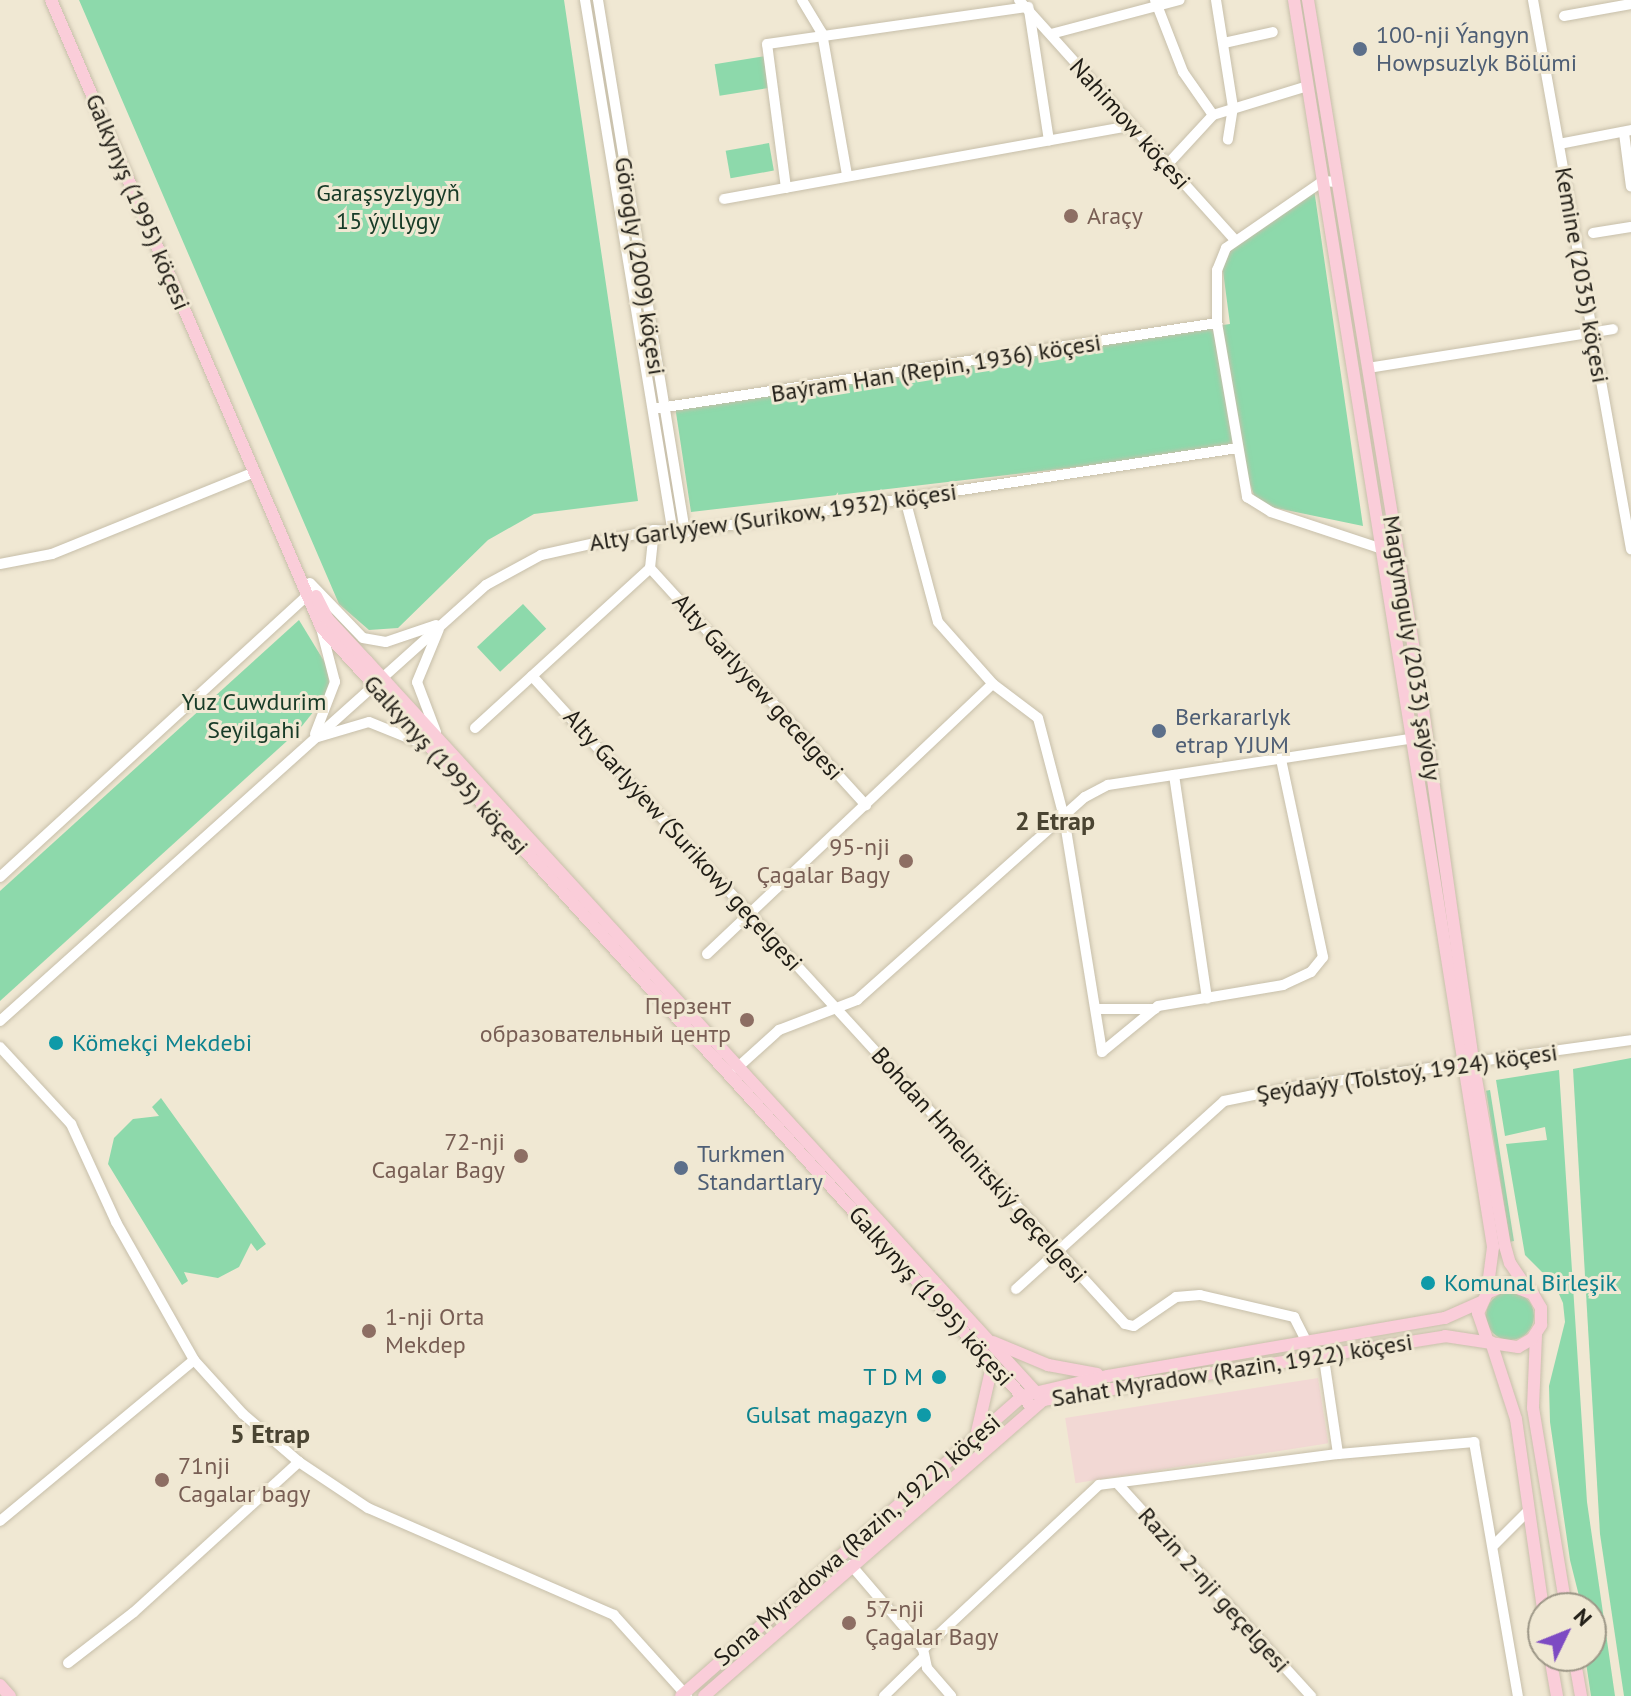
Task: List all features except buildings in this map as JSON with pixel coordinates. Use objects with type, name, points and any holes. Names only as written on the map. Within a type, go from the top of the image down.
[{"type":"main road","name":"Galkynyş (1995) köçesi","points":[[51,0],[255,472],[311,589],[327,618],[377,681]]},
{"type":"main road","name":"Galkynyş (1995) köçesi","points":[[58,0],[311,589],[321,627],[377,681],[737,1068],[988,1340],[1033,1398]]},
{"type":"main road","name":"Magtymguly (2033) şaýoly","points":[[1294,0],[1467,1062],[1505,1246],[1510,1263],[1528,1290]]},
{"type":"main road","name":"Magtymguly (2033) şaýoly","points":[[1308,0],[1368,368],[1493,1247],[1484,1298]]},
{"type":"main road","name":"Galkynyş (1995) köçesi","points":[[436,745],[992,1366],[1033,1398]]},
{"type":"main road","points":[[1540,1592],[1516,1419],[1489,1341],[1478,1319],[1484,1298],[1507,1284],[1528,1290],[1541,1308],[1536,1335],[1533,1408],[1563,1592]]},
{"type":"main road","name":"Sahat Myradow (Razin, 1922) köçesi","points":[[704,1696],[1033,1398],[1108,1376],[1445,1318],[1484,1298]]},
{"type":"main road","name":"Sahat Myradow (Razin, 1922) köçesi","points":[[1033,1398],[1447,1335],[1489,1341]]},
{"type":"main road","points":[[1489,1341],[1513,1348],[1536,1335]]},
{"type":"main road","points":[[988,1340],[1048,1365],[1108,1376]]},
{"type":"main road","points":[[977,1432],[992,1366]]},
{"type":"main road","name":"Sona Myradowa (Razin, 1922) köçesi","points":[[684,1695],[977,1432],[1033,1398]]},
{"type":"main road","points":[[1553,1672],[1557,1696]]},
{"type":"main road","points":[[1577,1672],[1581,1696]]},
{"type":"main road","points":[[0,1685],[10,1696]]},
{"type":"street","name":"Görogly (2009) köçesi","points":[[585,0],[658,408],[685,532]]},
{"type":"street","name":"Görogly (2009) köçesi","points":[[598,0],[658,408],[672,528]]},
{"type":"street","points":[[802,0],[822,33],[847,175]]},
{"type":"street","points":[[1051,34],[1156,2],[1180,0]]},
{"type":"street","points":[[1216,0],[1233,107],[1228,140]]},
{"type":"street","name":"Kemine (2035) köçesi","points":[[1533,0],[1631,549]]},
{"type":"street","points":[[786,188],[767,44],[822,33],[1025,2],[1049,140]]},
{"type":"street","name":"Nahimow köçesi","points":[[1025,2],[1129,126],[1234,239]]},
{"type":"street","points":[[1156,2],[1183,72],[1213,115]]},
{"type":"street","points":[[1564,16],[1631,4]]},
{"type":"street","points":[[1224,43],[1273,32]]},
{"type":"street","points":[[1166,166],[1213,115],[1308,86]]},
{"type":"street","points":[[724,199],[1129,126]]},
{"type":"street","points":[[1559,144],[1627,131],[1631,187]]},
{"type":"street","points":[[1337,182],[1323,181],[1234,239],[1217,270],[1217,323],[1247,497],[1257,504],[1382,549]]},
{"type":"street","points":[[1593,233],[1631,227]]},
{"type":"street","name":"Baýram Han (Repin, 1936) köçesi","points":[[658,408],[1217,323]]},
{"type":"street","points":[[1368,368],[1613,329]]},
{"type":"street","name":"Alty Garlyýew (Surikow, 1932) köçesi","points":[[0,1021],[442,623],[498,577],[541,555],[654,530],[672,528],[685,532],[1238,448]]},
{"type":"street","points":[[0,564],[52,554],[255,472]]},
{"type":"street","points":[[905,499],[938,622],[993,684],[1038,718],[1064,817],[1102,1052],[1155,1009]]},
{"type":"street","points":[[475,728],[650,568],[654,530]]},
{"type":"street","name":"Alty Garlyyew gecelgesi","points":[[650,568],[866,805]]},
{"type":"street","points":[[0,877],[311,589],[363,638],[386,642],[442,623]]},
{"type":"street","points":[[436,745],[419,699],[417,682],[442,623]]},
{"type":"street","points":[[312,739],[335,682],[321,627]]},
{"type":"street","name":"Alty Garlyýew (Surikow) geçelgesi","points":[[532,676],[834,1005]]},
{"type":"street","points":[[707,954],[993,684]]},
{"type":"street","points":[[312,739],[369,722],[436,745]]},
{"type":"street","points":[[737,1068],[779,1030],[834,1005],[857,1000],[1064,817],[1108,785],[1414,738]]},
{"type":"street","points":[[1097,1009],[1155,1009],[1299,980],[1323,957],[1281,759]]},
{"type":"street","points":[[1174,775],[1207,999]]},
{"type":"street","name":"Bohdan Hmelnitskiý geçelgesi","points":[[834,1005],[1125,1324],[1134,1326],[1176,1297],[1200,1295],[1294,1317],[1307,1342]]},
{"type":"street","name":"Şeýdaýy (Tolstoý, 1924) köçesi","points":[[1016,1289],[1224,1101],[1467,1062],[1631,1040]]},
{"type":"street","points":[[0,1047],[71,1124],[116,1222],[194,1360],[243,1414],[299,1462],[368,1508],[614,1615],[684,1695]]},
{"type":"street","points":[[1323,1352],[1338,1454]]},
{"type":"street","points":[[0,1521],[194,1360]]},
{"type":"street","points":[[884,1696],[923,1653],[1084,1496],[1099,1485],[1338,1454],[1474,1442],[1518,1696]]},
{"type":"street","points":[[68,1663],[134,1612],[299,1462]]},
{"type":"street","name":"Razin 2-nji geçelgesi","points":[[1118,1484],[1311,1696]]},
{"type":"street","points":[[1494,1545],[1527,1512]]},
{"type":"street","points":[[851,1565],[923,1653],[951,1696]]},
{"type":"shaded area","points":[[1318,1378],[1328,1443],[1075,1483],[1065,1418]]},
{"type":"green space","name":"Garaşsyzlygyň 15 ýyllygy","points":[[79,0],[564,0],[638,501],[534,514],[488,540],[398,628],[369,630],[339,604]]},
{"type":"green space","points":[[766,56],[771,88],[720,96],[715,64]]},
{"type":"green space","points":[[769,143],[774,171],[731,178],[726,151]]},
{"type":"green space","points":[[1314,189],[1363,526],[1257,504],[1238,448],[691,512],[675,406],[1230,324],[1221,256]]},
{"type":"green space","points":[[523,604],[546,629],[500,672],[477,647]]},
{"type":"green space","name":"Yuz Cuwdurim Seyilgahi","points":[[299,620],[327,666],[330,691],[298,731],[0,1001],[0,891]]},
{"type":"green space","points":[[1631,1058],[1631,1696],[1624,1696],[1600,1534],[1573,1069]]},
{"type":"green space","points":[[1559,1070],[1587,1502],[1600,1592],[1578,1592],[1570,1560],[1550,1422],[1549,1386],[1565,1322],[1563,1303],[1555,1285],[1525,1255],[1506,1144],[1547,1140],[1545,1127],[1505,1136],[1496,1080]]},
{"type":"green space","points":[[1490,1090],[1514,1241],[1510,1242],[1486,1091]]},
{"type":"green space","points":[[161,1098],[266,1244],[257,1251],[251,1243],[239,1267],[218,1278],[184,1272],[188,1281],[182,1285],[108,1164],[114,1138],[133,1119],[159,1116],[152,1107]]},
{"type":"green space","points":[[1510,1292],[1527,1299],[1534,1316],[1527,1333],[1510,1340],[1493,1333],[1486,1316],[1493,1299]]},
{"type":"green space","points":[[1607,1641],[1615,1696],[1591,1696],[1587,1672],[1607,1672]]},
{"type":"place","name":"100-nji Ýangyn Howpsuzlyk Bölümi","points":[[1360,49]]},
{"type":"place","name":"Araçy","points":[[1071,216]]},
{"type":"place","name":"Berkararlyk etrap YJUM","points":[[1159,731]]},
{"type":"place","name":"95-nji Çagalar Bagy","points":[[906,861]]},
{"type":"place","name":"Перзент образовательный центр","points":[[747,1020]]},
{"type":"place","name":"Kömekçi Mekdebi","points":[[56,1043]]},
{"type":"place","name":"72-nji Cagalar Bagy","points":[[521,1156]]},
{"type":"place","name":"Turkmen Standartlary","points":[[681,1168]]},
{"type":"place","name":"Komunal Birleşik","points":[[1428,1283]]},
{"type":"place","name":"1-nji Orta Mekdep","points":[[369,1331]]},
{"type":"place","name":"T D M","points":[[939,1377]]},
{"type":"place","name":"Gulsat magazyn","points":[[924,1415]]},
{"type":"place","name":"71nji Cagalar bagy","points":[[162,1480]]},
{"type":"place","name":"57-nji Çagalar Bagy","points":[[849,1623]]},
{"type":"district","name":"2 Etrap","points":[[1055,821]]},
{"type":"district","name":"5 Etrap","points":[[270,1434]]}]
